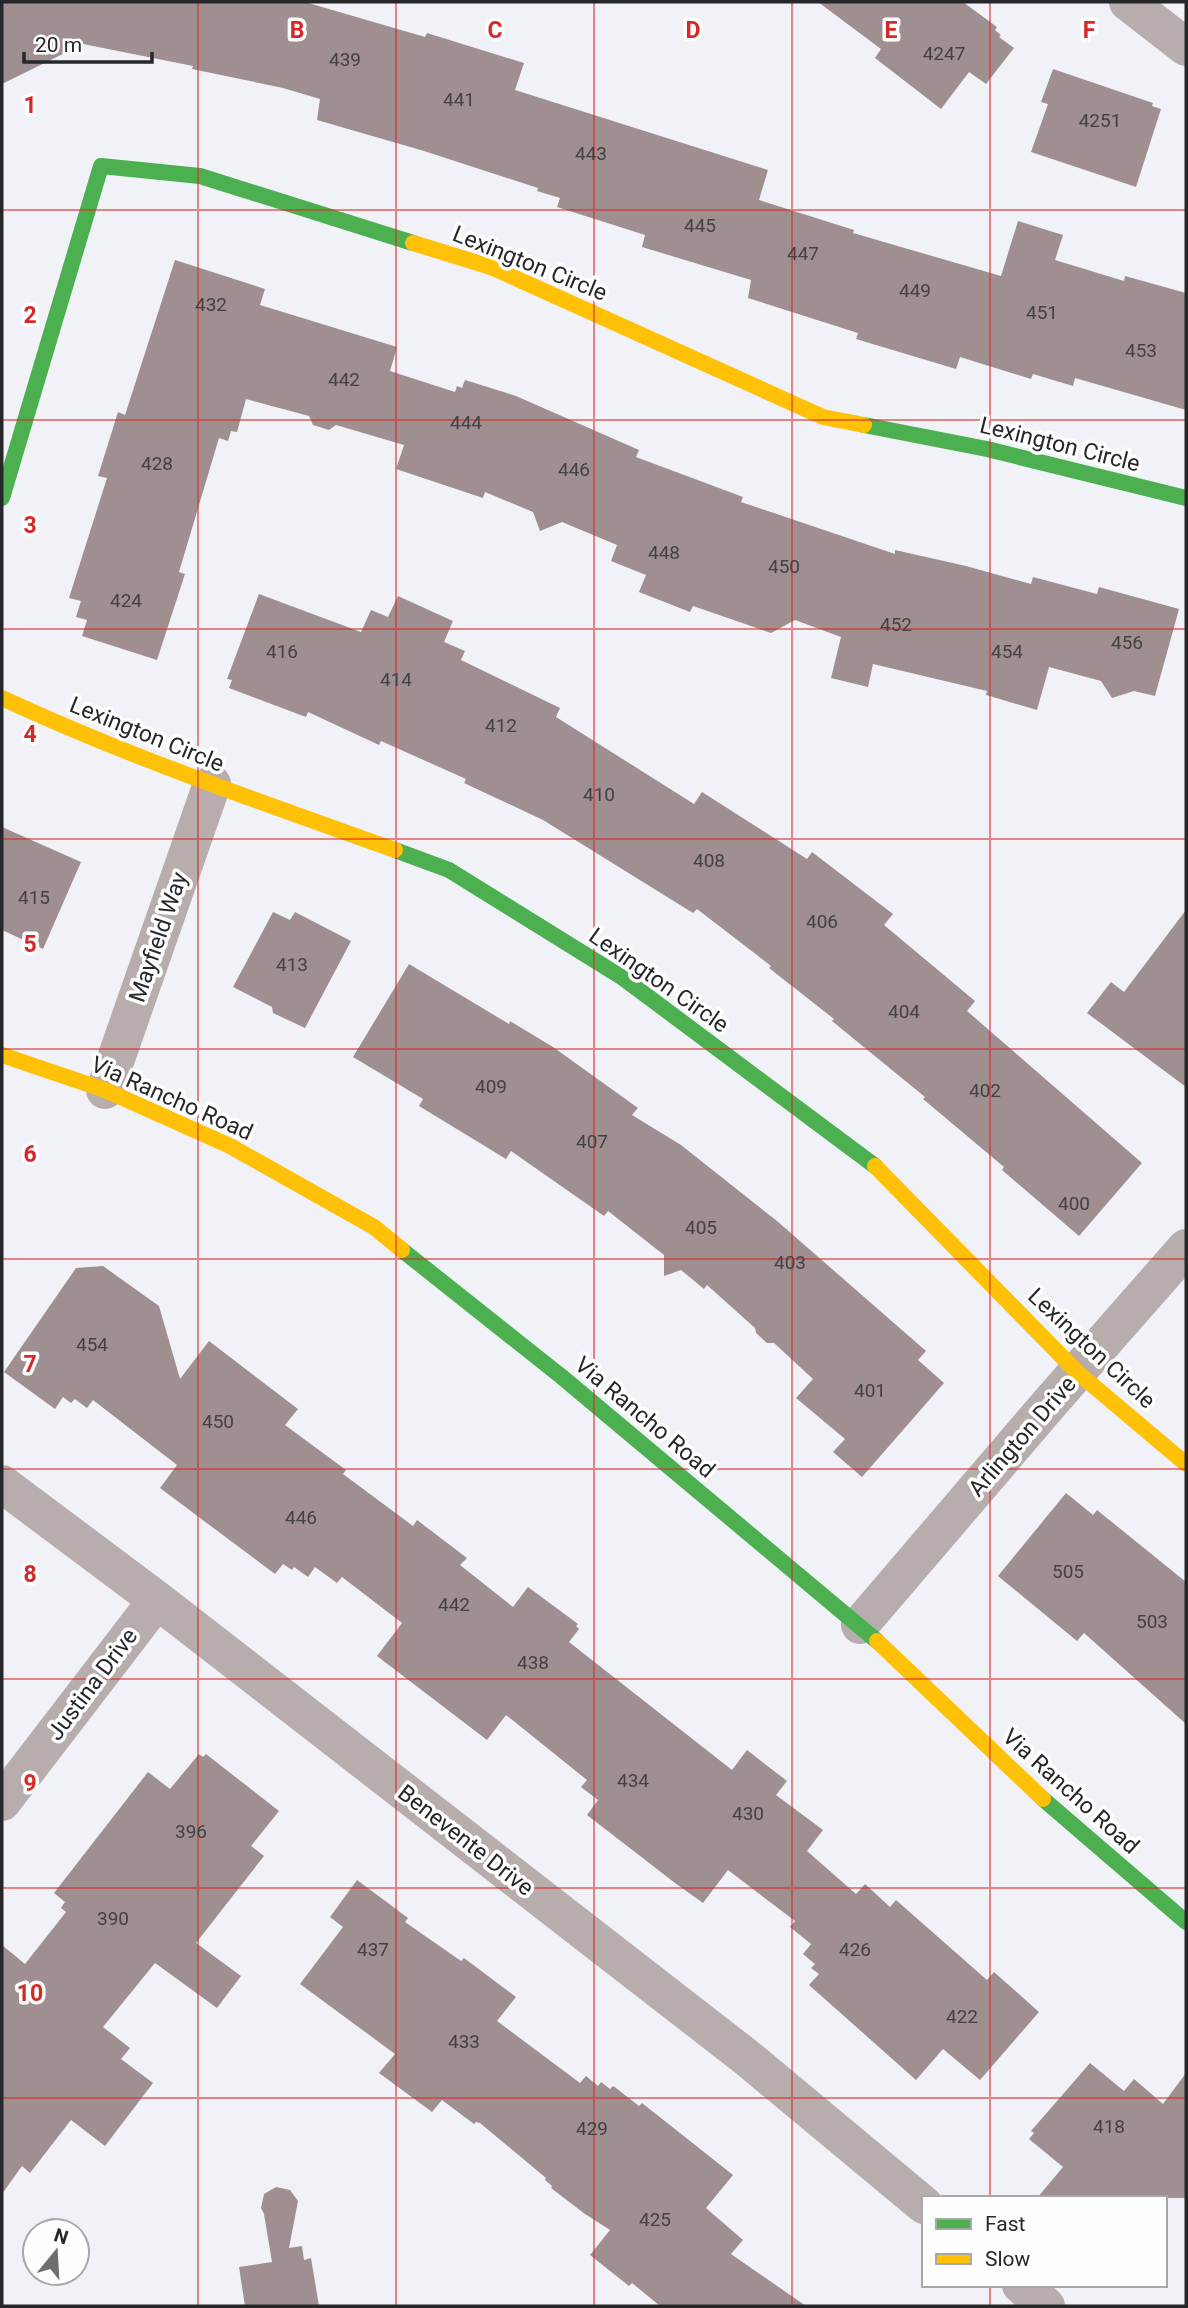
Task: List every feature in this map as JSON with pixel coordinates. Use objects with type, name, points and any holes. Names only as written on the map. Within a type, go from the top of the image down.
[{"type":"street","points":[[1128,2],[1186,47]]},
{"type":"street","name":"Lexington Circle","points":[[2,498],[101,166],[200,176],[491,267],[823,417],[987,449],[1186,498]]},
{"type":"street","name":"Lexington Circle","points":[[2,698],[212,784],[449,870],[623,978],[874,1165],[1077,1372],[1186,1464]]},
{"type":"street","name":"Mayfield Way","points":[[105,1090],[212,784]]},
{"type":"street","name":"Via Rancho Road","points":[[2,1055],[105,1090],[230,1146],[374,1227],[572,1386],[860,1625],[1044,1800],[1186,1923]]},
{"type":"street","name":"Arlington Drive","points":[[860,1625],[1186,1248]]},
{"type":"street","name":"Benevente Drive","points":[[2,1484],[746,2057],[922,2203]]},
{"type":"street","name":"Justina Drive","points":[[2,1802],[156,1600]]},
{"type":"street","points":[[1023,2287],[1046,2306]]},
{"type":"building","points":[[2,2],[305,2],[425,37],[427,33],[524,63],[515,90],[768,170],[759,200],[854,230],[853,233],[1001,276],[1018,221],[1063,235],[1055,260],[1124,281],[1125,276],[1186,293],[1186,410],[1075,378],[1073,386],[1033,374],[1031,379],[960,357],[956,369],[856,339],[858,333],[748,298],[751,280],[642,247],[645,235],[557,207],[560,198],[537,191],[538,188],[317,120],[320,99],[283,88],[192,69],[193,66],[83,44],[2,84]]},
{"type":"building","points":[[818,2],[963,2],[997,27],[995,30],[1001,35],[999,37],[1014,48],[986,84],[969,72],[941,109],[875,58],[881,49]]},
{"type":"building","points":[[1053,69],[1153,103],[1152,106],[1161,109],[1136,187],[1031,152],[1048,104],[1041,102]]},
{"type":"building","points":[[175,260],[265,289],[260,305],[397,347],[390,371],[455,392],[457,386],[462,388],[465,380],[516,396],[639,450],[636,457],[743,497],[741,502],[895,554],[895,550],[1031,584],[1033,577],[1097,594],[1099,587],[1179,609],[1155,696],[1134,691],[1112,698],[1101,681],[1049,667],[1037,710],[986,695],[987,691],[873,664],[868,687],[831,678],[841,637],[795,620],[771,633],[693,606],[690,612],[639,592],[646,575],[611,561],[617,545],[562,522],[540,531],[533,512],[485,492],[483,498],[396,469],[404,445],[336,425],[329,430],[313,425],[309,416],[246,399],[237,432],[231,431],[228,441],[219,438],[179,572],[185,574],[157,660],[82,636],[87,620],[76,617],[81,601],[69,598],[107,478],[98,476],[118,412],[125,415]]},
{"type":"building","points":[[259,594],[361,632],[371,610],[388,617],[398,596],[453,621],[444,642],[465,651],[461,660],[560,708],[556,717],[694,804],[702,792],[807,859],[812,852],[893,914],[884,925],[975,1001],[967,1011],[1142,1163],[1079,1236],[1002,1170],[1004,1167],[923,1099],[925,1097],[832,1021],[834,1019],[697,909],[693,913],[543,820],[464,783],[466,779],[381,741],[379,745],[308,712],[306,717],[229,688],[232,680],[227,679]]},
{"type":"building","points":[[2,827],[81,862],[43,949],[2,930]]},
{"type":"building","points":[[1186,910],[1186,1087],[1087,1013],[1111,982],[1124,992]]},
{"type":"building","points":[[273,912],[290,920],[295,912],[351,941],[305,1028],[273,1013],[272,1007],[233,987]]},
{"type":"building","points":[[409,964],[553,1047],[638,1108],[632,1115],[681,1145],[777,1221],[926,1351],[918,1360],[944,1383],[862,1477],[833,1452],[845,1439],[796,1398],[813,1379],[774,1343],[767,1343],[756,1333],[755,1328],[707,1285],[704,1289],[681,1270],[664,1276],[664,1255],[608,1211],[604,1216],[511,1151],[506,1159],[419,1106],[423,1099],[353,1057]]},
{"type":"building","points":[[103,1266],[159,1306],[180,1379],[209,1341],[298,1409],[285,1425],[346,1470],[343,1474],[413,1526],[417,1520],[467,1558],[460,1565],[513,1607],[528,1587],[578,1624],[576,1626],[579,1629],[569,1642],[732,1770],[747,1750],[787,1781],[776,1795],[823,1830],[807,1851],[856,1894],[865,1884],[890,1907],[896,1900],[987,1980],[994,1972],[1039,2012],[980,2080],[943,2049],[916,2080],[809,1985],[819,1974],[811,1968],[815,1964],[803,1954],[811,1944],[790,1927],[795,1921],[728,1870],[703,1903],[587,1815],[598,1800],[581,1787],[587,1780],[506,1715],[487,1740],[377,1656],[402,1623],[342,1577],[337,1583],[315,1567],[308,1577],[294,1567],[292,1570],[283,1564],[275,1574],[160,1488],[177,1465],[93,1400],[87,1408],[75,1399],[71,1403],[63,1397],[55,1409],[4,1372],[76,1268]]},
{"type":"building","points":[[1066,1493],[1093,1515],[1097,1510],[1186,1582],[1186,1724],[1084,1633],[1077,1641],[998,1576]]},
{"type":"building","points":[[199,1754],[203,1757],[206,1754],[279,1811],[251,1846],[264,1856],[196,1943],[241,1976],[217,2008],[155,1963],[103,2027],[130,2048],[121,2059],[153,2083],[105,2146],[71,2120],[30,2173],[22,2166],[2,2194],[2,1945],[25,1964],[66,1912],[61,1908],[65,1902],[54,1893],[148,1772],[170,1789]]},
{"type":"building","points":[[357,1880],[408,1918],[405,1922],[461,1961],[464,1958],[516,1997],[497,2021],[580,2083],[586,2076],[598,2086],[601,2082],[610,2089],[613,2086],[639,2106],[642,2103],[733,2175],[706,2208],[743,2240],[731,2254],[806,2306],[660,2306],[632,2283],[629,2286],[590,2255],[610,2230],[551,2188],[546,2178],[480,2123],[474,2124],[442,2100],[432,2112],[379,2073],[395,2054],[300,1984],[343,1927],[330,1917]]},
{"type":"building","points":[[1090,2063],[1124,2091],[1134,2079],[1163,2104],[1186,2073],[1186,2198],[1039,2196],[1063,2167],[1029,2139],[1034,2133],[1031,2131]]},
{"type":"building","points":[[276,2187],[290,2190],[298,2201],[289,2248],[302,2246],[304,2260],[311,2258],[319,2306],[245,2306],[239,2267],[272,2262],[261,2208],[264,2194]]},
{"type":"traffic: fast","points":[[2,498],[101,166],[200,176],[413,243]]},
{"type":"traffic: fast","points":[[864,425],[987,449],[1186,498]]},
{"type":"traffic: fast","points":[[395,850],[449,870],[623,978],[875,1166]]},
{"type":"traffic: fast","points":[[402,1250],[562,1377],[877,1641]]},
{"type":"traffic: fast","points":[[1043,1799],[1186,1922]]},
{"type":"traffic: slow","points":[[413,243],[491,267],[823,417],[864,425]]},
{"type":"traffic: slow","points":[[2,698],[147,760],[395,850]]},
{"type":"traffic: slow","points":[[2,1055],[105,1090],[230,1146],[374,1227],[402,1250]]},
{"type":"traffic: slow","points":[[875,1166],[1077,1372],[1186,1464]]},
{"type":"traffic: slow","points":[[877,1641],[1043,1799]]}]
